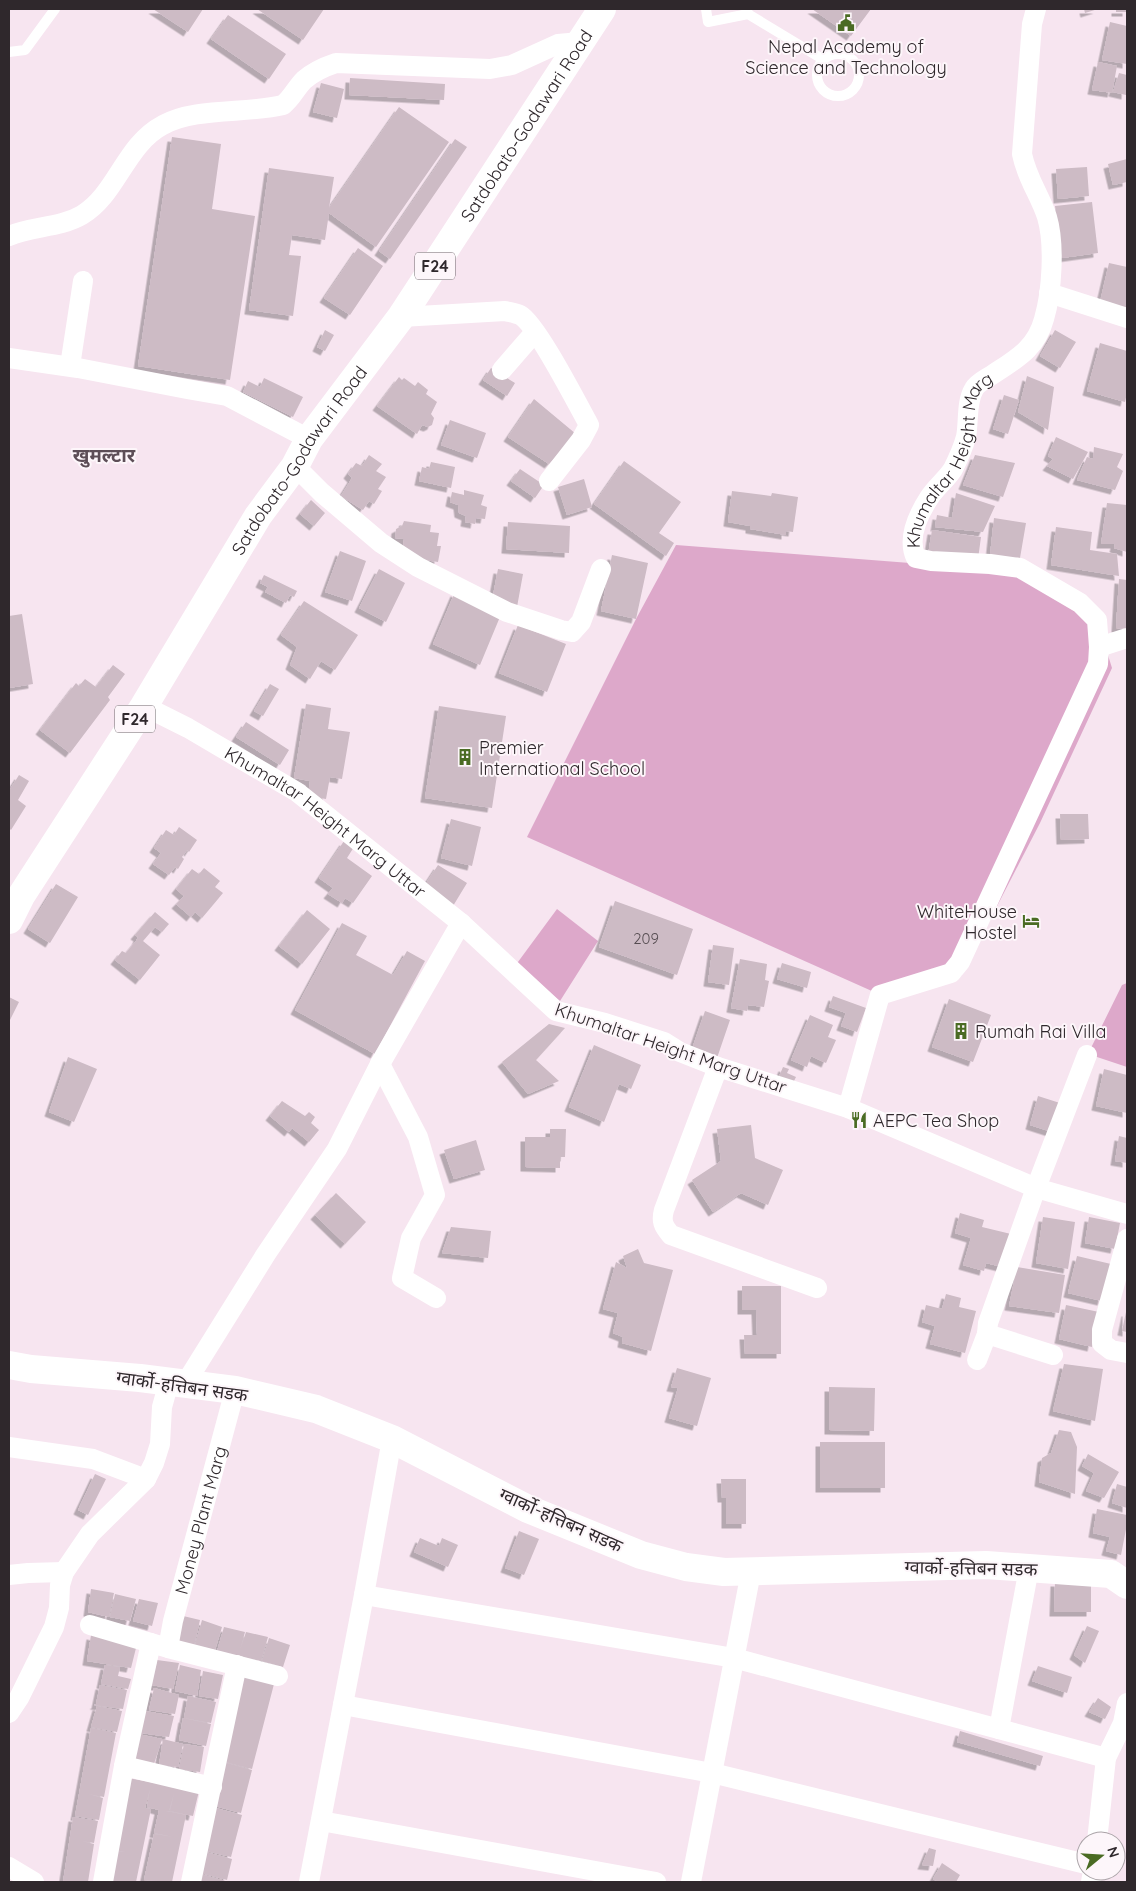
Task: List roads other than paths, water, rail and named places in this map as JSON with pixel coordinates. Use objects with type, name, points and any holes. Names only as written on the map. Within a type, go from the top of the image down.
[{"type":"main road","name":"Satdobato-Godawari Road","points":[[9,920],[21,896],[144,706],[258,516],[295,466],[309,439],[401,317],[602,9]]},
{"type":"main road","name":"ग्वार्को-हत्तिबन सडक","points":[[9,1365],[31,1369],[235,1390],[316,1409],[392,1439],[528,1509],[641,1555],[686,1567],[724,1572],[751,1572],[986,1565],[1111,1574],[1127,1586]]},
{"type":"street","name":"Khumaltar Height Marg","points":[[848,1108],[880,996],[951,973],[960,962],[1098,664],[1097,620],[1080,603],[1020,568],[990,564],[931,561],[916,558],[913,551],[913,532],[929,498],[952,470],[962,451],[966,437],[970,398],[974,388],[1023,354],[1036,339],[1044,320],[1052,263],[1047,218],[1025,171],[1022,154],[1032,24],[1036,9]]},
{"type":"street","points":[[9,236],[20,231],[69,220],[82,215],[104,193],[136,146],[162,125],[176,119],[192,116],[283,105],[291,98],[303,81],[320,69],[336,63],[490,69],[512,65],[558,44],[580,42]]},
{"type":"street","points":[[70,366],[83,281]]},
{"type":"street","points":[[1049,293],[1127,318]]},
{"type":"street","points":[[401,317],[505,311],[520,315],[535,332],[565,380],[589,425],[581,440],[549,481]]},
{"type":"street","points":[[502,370],[535,332]]},
{"type":"street","points":[[9,358],[70,366],[187,390],[227,396],[309,439]]},
{"type":"street","points":[[295,466],[381,543],[418,567],[507,612],[572,632],[582,622],[601,570]]},
{"type":"street","points":[[1099,646],[1127,638]]},
{"type":"street","name":"Khumaltar Height Marg Uttar","points":[[144,706],[188,728],[297,792],[460,923],[556,1011],[605,1022],[664,1042],[680,1052],[718,1067],[848,1108],[1036,1188],[1127,1214]]},
{"type":"street","points":[[9,1713],[20,1698],[54,1626],[59,1608],[60,1585],[64,1572],[90,1534],[146,1479],[160,1444],[162,1407],[336,1149],[380,1064],[460,923]]},
{"type":"street","points":[[977,1360],[987,1334],[988,1323],[1036,1188],[1088,1055]]},
{"type":"street","points":[[380,1064],[418,1137],[435,1195],[411,1238],[402,1278],[436,1298]]},
{"type":"street","points":[[718,1067],[664,1210],[662,1220],[665,1228],[671,1235],[817,1288]]},
{"type":"street","points":[[1127,1239],[1102,1330],[1102,1342],[1111,1350],[1127,1353]]},
{"type":"street","points":[[987,1334],[1052,1355]]},
{"type":"street","name":"Money Plant Marg","points":[[102,1882],[124,1766],[159,1645],[173,1621],[235,1390]]},
{"type":"street","points":[[309,1882],[392,1439]]},
{"type":"street","points":[[9,1447],[93,1459],[146,1479]]},
{"type":"street","points":[[999,1729],[1029,1568]]},
{"type":"street","points":[[9,1575],[64,1572]]},
{"type":"street","points":[[691,1882],[751,1572]]},
{"type":"street","points":[[364,1595],[734,1658],[1106,1758]]},
{"type":"street","points":[[90,1625],[278,1676]]},
{"type":"street","points":[[191,1882],[237,1665]]},
{"type":"street","points":[[1098,1831],[1106,1758],[1125,1724],[1127,1702]]},
{"type":"street","points":[[342,1705],[712,1773],[1076,1862]]},
{"type":"street","points":[[124,1766],[212,1787]]},
{"type":"street","points":[[321,1821],[656,1882]]},
{"type":"street","points":[[9,1867],[34,1882]]},
{"type":"lane","points":[[9,52],[25,50],[55,9]]},
{"type":"lane","points":[[706,9],[708,22],[748,11],[824,60]]},
{"type":"lane","points":[[836,55],[849,58],[854,62],[859,75],[855,88],[844,95],[837,96],[825,91],[820,86],[818,79],[820,66],[824,60],[836,55]]},
{"type":"place","name":"Nepal Academy of Science and Technology","points":[[846,23]]},
{"type":"place","name":"Premier International School","points":[[465,757]]},
{"type":"place","name":"WhiteHouse Hostel","points":[[1031,921]]},
{"type":"place","name":"Rumah Rai Villa","points":[[961,1031]]},
{"type":"place","name":"AEPC Tea Shop","points":[[859,1120]]},
{"type":"district","name":"खुमल्टार","points":[[104,455]]}]
